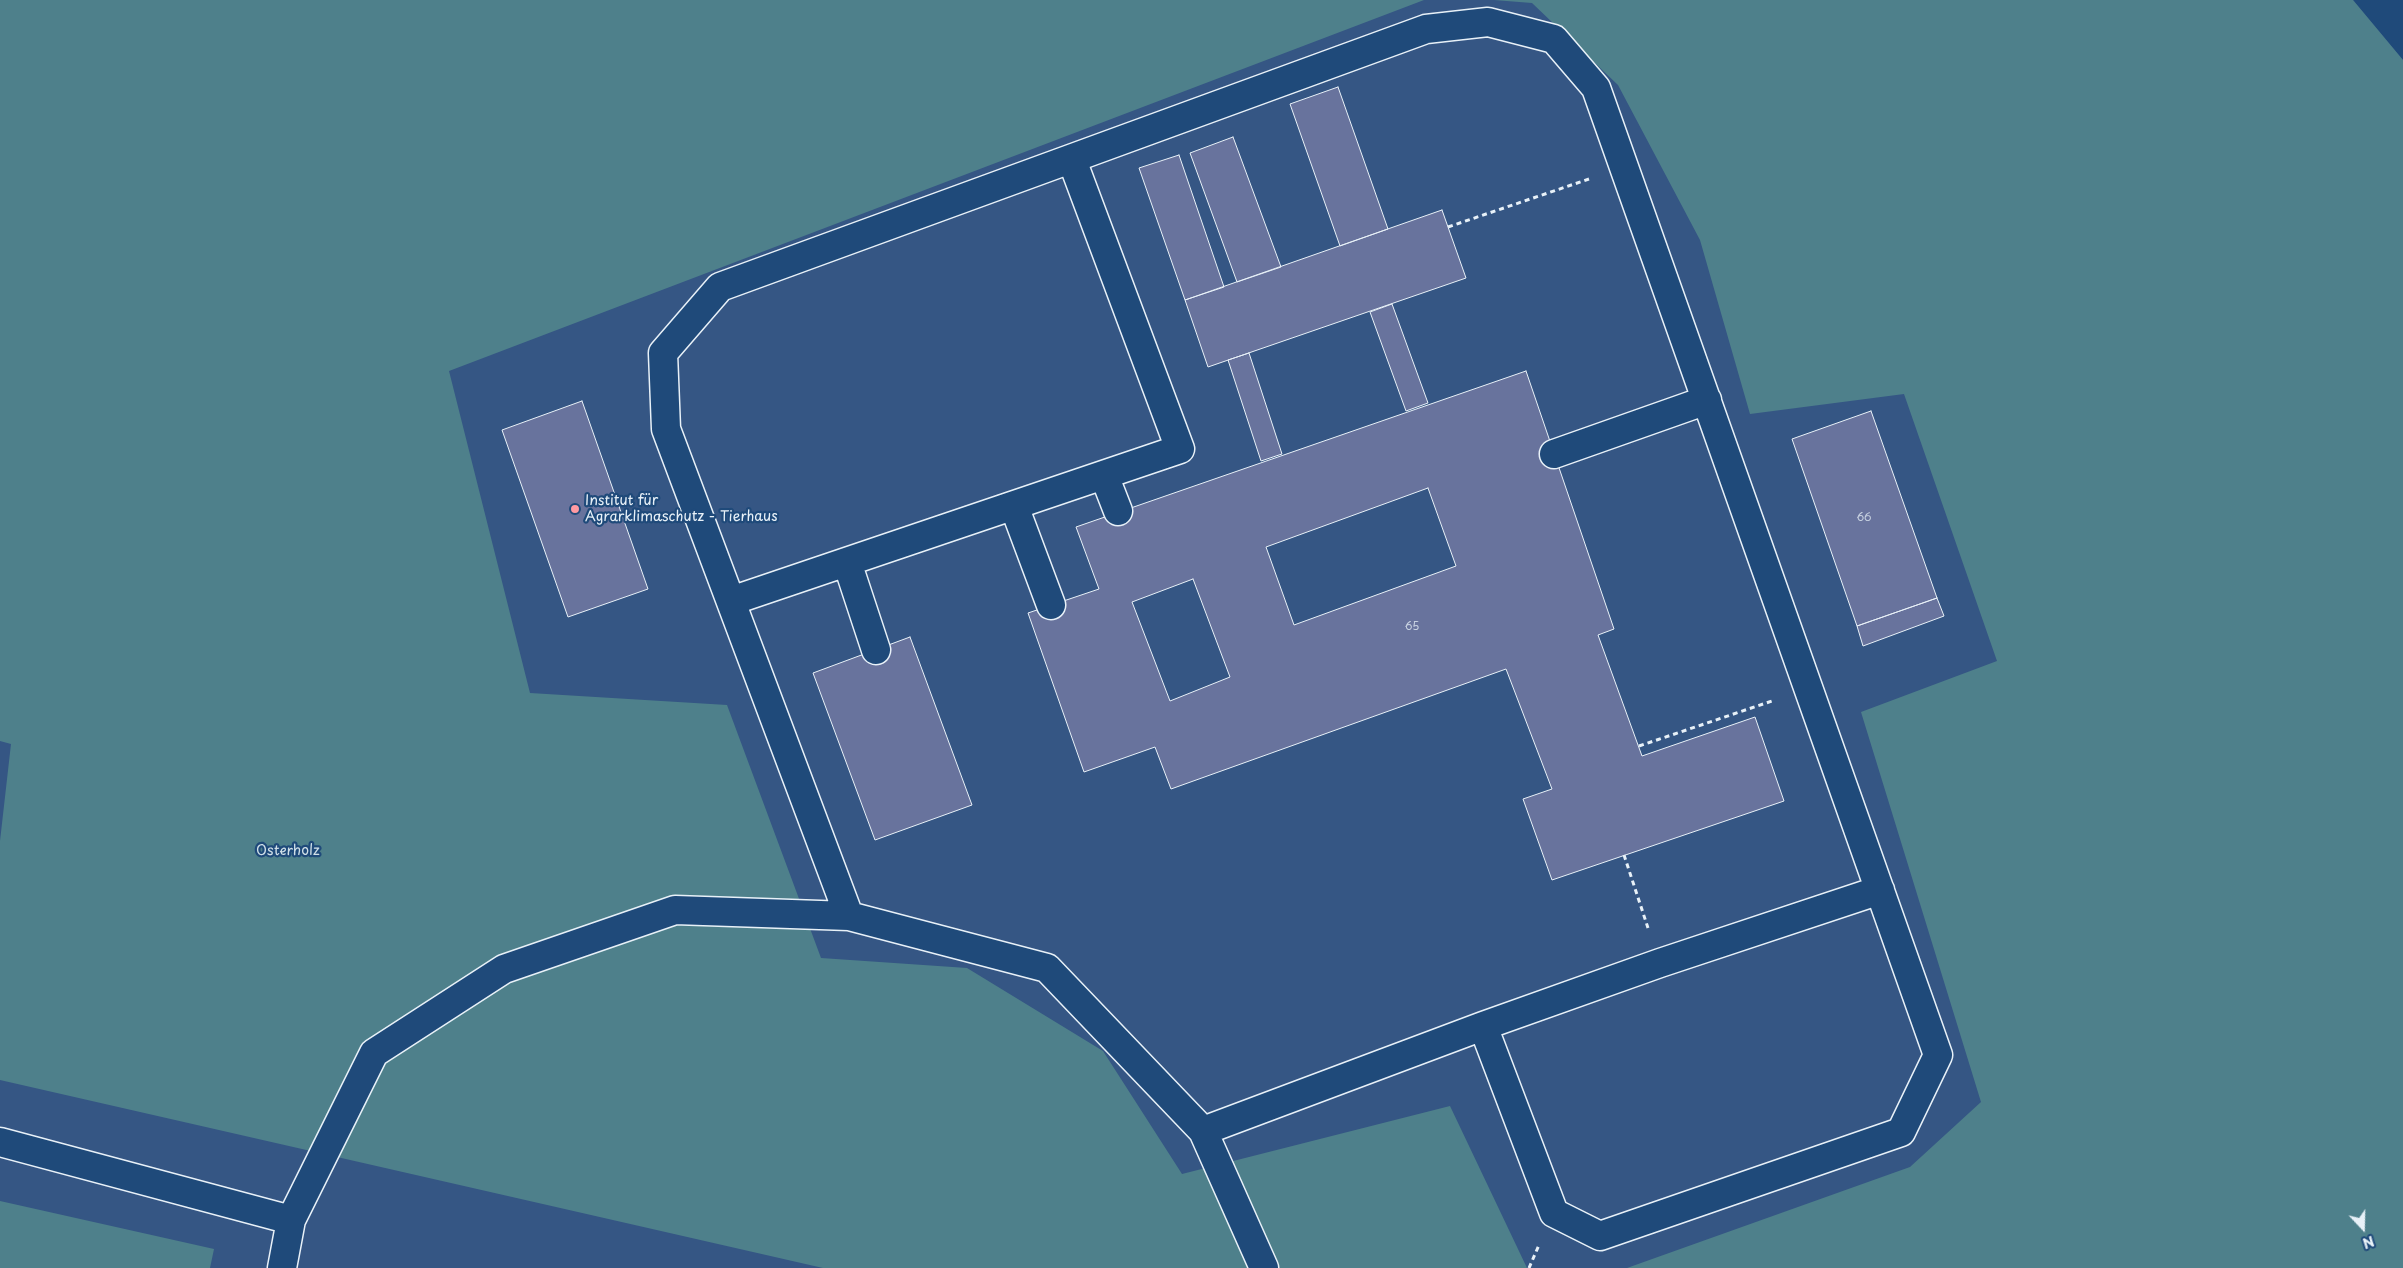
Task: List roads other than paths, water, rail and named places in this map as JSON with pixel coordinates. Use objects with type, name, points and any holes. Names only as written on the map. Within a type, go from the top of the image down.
[{"type":"lane","points":[[849,916],[666,429],[663,353],[720,287],[1072,160],[1426,29],[1488,22],[1554,38],[1596,88],[1938,1055],[1901,1132],[1600,1236],[1554,1213],[1483,1026]]},
{"type":"lane","points":[[731,601],[1180,449],[1072,160]]},
{"type":"lane","points":[[1554,454],[1707,400]]},
{"type":"lane","points":[[1104,475],[1118,511]]},
{"type":"lane","points":[[1014,506],[1051,605]]},
{"type":"lane","points":[[847,562],[876,650]]},
{"type":"lane","points":[[1203,1131],[1483,1026],[1660,963],[1880,890]]},
{"type":"lane","points":[[282,1268],[291,1220],[374,1053],[504,969],[675,910],[849,916],[1047,968],[1203,1131],[1264,1268]]},
{"type":"lane","points":[[0,1142],[291,1220]]},
{"type":"place","name":"Institut für Agrarklimaschutz - Tierhaus","points":[[575,509]]},
{"type":"park label","name":"Osterholz","points":[[288,851]]}]
